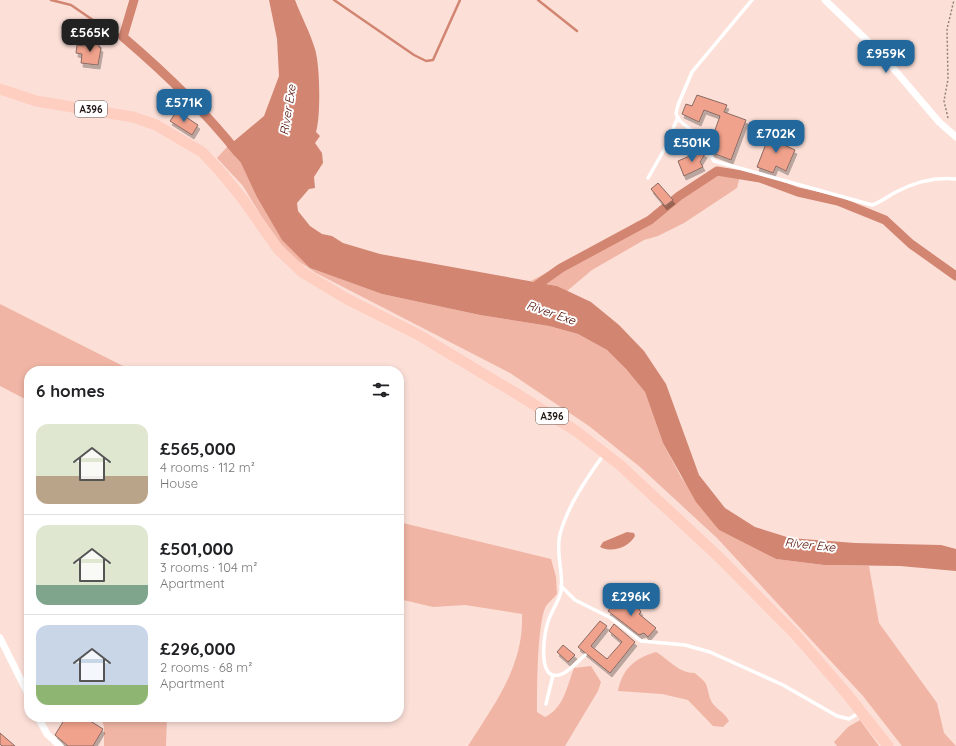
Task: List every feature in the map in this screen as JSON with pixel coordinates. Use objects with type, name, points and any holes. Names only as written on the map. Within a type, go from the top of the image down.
[{"type":"main road","name":"A396","points":[[0,89],[36,101],[133,117],[156,125],[179,137],[202,152],[219,170],[278,249],[302,272],[347,299],[417,334],[517,394],[576,431],[620,465],[721,559],[796,636],[888,746]]},
{"type":"street","points":[[825,0],[882,55],[939,122],[953,135]]},
{"type":"street","points":[[0,638],[24,686]]},
{"type":"street","points":[[41,722],[47,734],[60,746]]},
{"type":"lane","points":[[648,178],[664,150],[678,117],[678,106],[692,72],[752,0]]},
{"type":"lane","points":[[678,117],[695,134],[714,161],[863,203],[872,205],[878,203],[896,192],[931,179],[956,179]]},
{"type":"lane","points":[[585,655],[561,674],[553,675],[547,672],[545,667],[544,646],[548,622],[559,596],[561,586],[558,550],[560,534],[576,498],[605,454]]},
{"type":"lane","points":[[561,586],[575,600],[611,618],[641,641],[685,645],[710,652],[783,685],[843,718],[854,717],[861,712]]},
{"type":"lane","points":[[546,704],[553,675]]},
{"type":"path","points":[[953,135],[944,101],[948,79],[947,29],[954,0]]},
{"type":"shaded area","points":[[227,147],[241,163],[250,179],[310,268],[382,294],[480,315],[549,326],[578,334],[607,350],[626,369],[645,392],[663,443],[681,477],[719,530],[776,559],[824,565],[869,566],[879,623],[937,703],[944,733],[956,746],[902,746],[863,696],[717,538],[640,467],[589,426],[510,373],[316,273],[295,259],[274,237],[243,186],[217,158]]},
{"type":"shaded area","points":[[726,168],[741,172],[737,188],[684,223],[658,236],[644,240],[592,270],[567,291],[557,286],[531,281],[636,224],[637,221],[640,224],[712,170]]},
{"type":"shaded area","points":[[0,304],[123,366],[24,366],[24,398],[0,386]]},
{"type":"shaded area","points":[[404,523],[551,559],[556,577],[557,594],[546,606],[543,615],[538,657],[537,712],[545,717],[557,708],[564,696],[574,668],[591,666],[601,682],[598,691],[565,746],[468,746],[497,700],[513,668],[521,633],[522,614],[465,605],[433,607],[404,600]]},
{"type":"shaded area","points":[[656,652],[674,666],[684,671],[695,673],[704,681],[712,702],[729,721],[723,727],[713,726],[688,700],[662,694],[618,691],[626,671],[636,661]]},
{"type":"shaded area","points":[[860,720],[879,746],[837,746],[834,742],[848,727]]},
{"type":"shaded area","points":[[102,722],[167,722],[166,746],[104,746]]},
{"type":"water","name":"River Exe","points":[[269,0],[295,0],[311,36],[317,57],[319,78],[319,115],[316,132],[320,136],[315,143],[322,153],[323,163],[314,177],[315,188],[309,189],[297,203],[298,211],[310,226],[322,234],[332,236],[343,243],[380,254],[557,286],[591,302],[619,325],[644,351],[666,384],[699,475],[725,508],[755,527],[790,538],[855,543],[941,545],[956,549],[956,571],[900,566],[824,565],[776,559],[719,530],[696,502],[663,443],[645,392],[626,369],[607,350],[578,334],[549,326],[480,315],[382,294],[310,268],[282,240],[257,197],[241,163],[227,147],[264,116],[279,76],[277,39]]},
{"type":"water","points":[[627,532],[634,533],[635,536],[628,544],[610,550],[600,547],[603,542]]},
{"type":"building","points":[[88,42],[99,43],[99,47],[101,48],[98,65],[81,63],[82,54],[76,53],[77,45],[85,46]]},
{"type":"building","points":[[697,95],[727,105],[724,112],[746,120],[731,160],[713,153],[709,147],[720,116],[704,110],[699,122],[682,114],[686,104],[692,106]]},
{"type":"building","points":[[177,111],[198,125],[192,135],[170,121]]},
{"type":"building","points":[[771,131],[787,137],[784,145],[795,150],[786,171],[776,166],[773,173],[757,167]]},
{"type":"building","points":[[696,149],[705,154],[700,162],[703,167],[684,176],[678,161],[692,155]]},
{"type":"building","points":[[658,183],[673,200],[665,206],[651,189]]},
{"type":"building","points":[[621,595],[639,609],[641,612],[639,614],[656,628],[648,637],[644,633],[639,635],[608,611]]},
{"type":"building","points":[[600,621],[607,626],[591,646],[607,659],[622,642],[609,631],[614,624],[635,642],[610,673],[578,647]]},
{"type":"building","points":[[563,645],[575,655],[568,662],[557,652]]},
{"type":"building","points":[[63,722],[92,722],[103,729],[93,746],[68,746],[55,735]]},
{"type":"building","points":[[0,733],[15,746],[2,746],[0,744]]},
{"type":"waterway","points":[[51,0],[71,5],[106,29],[123,37]]},
{"type":"waterway","points":[[134,0],[123,37],[183,92],[238,153]]},
{"type":"waterway","points":[[334,0],[414,55],[426,61],[433,60],[460,0]]},
{"type":"waterway","points":[[538,0],[577,31]]},
{"type":"waterway","points":[[530,290],[561,268],[650,220],[679,196],[717,171],[760,178],[798,192],[838,201],[885,220],[911,244],[956,276]]}]
